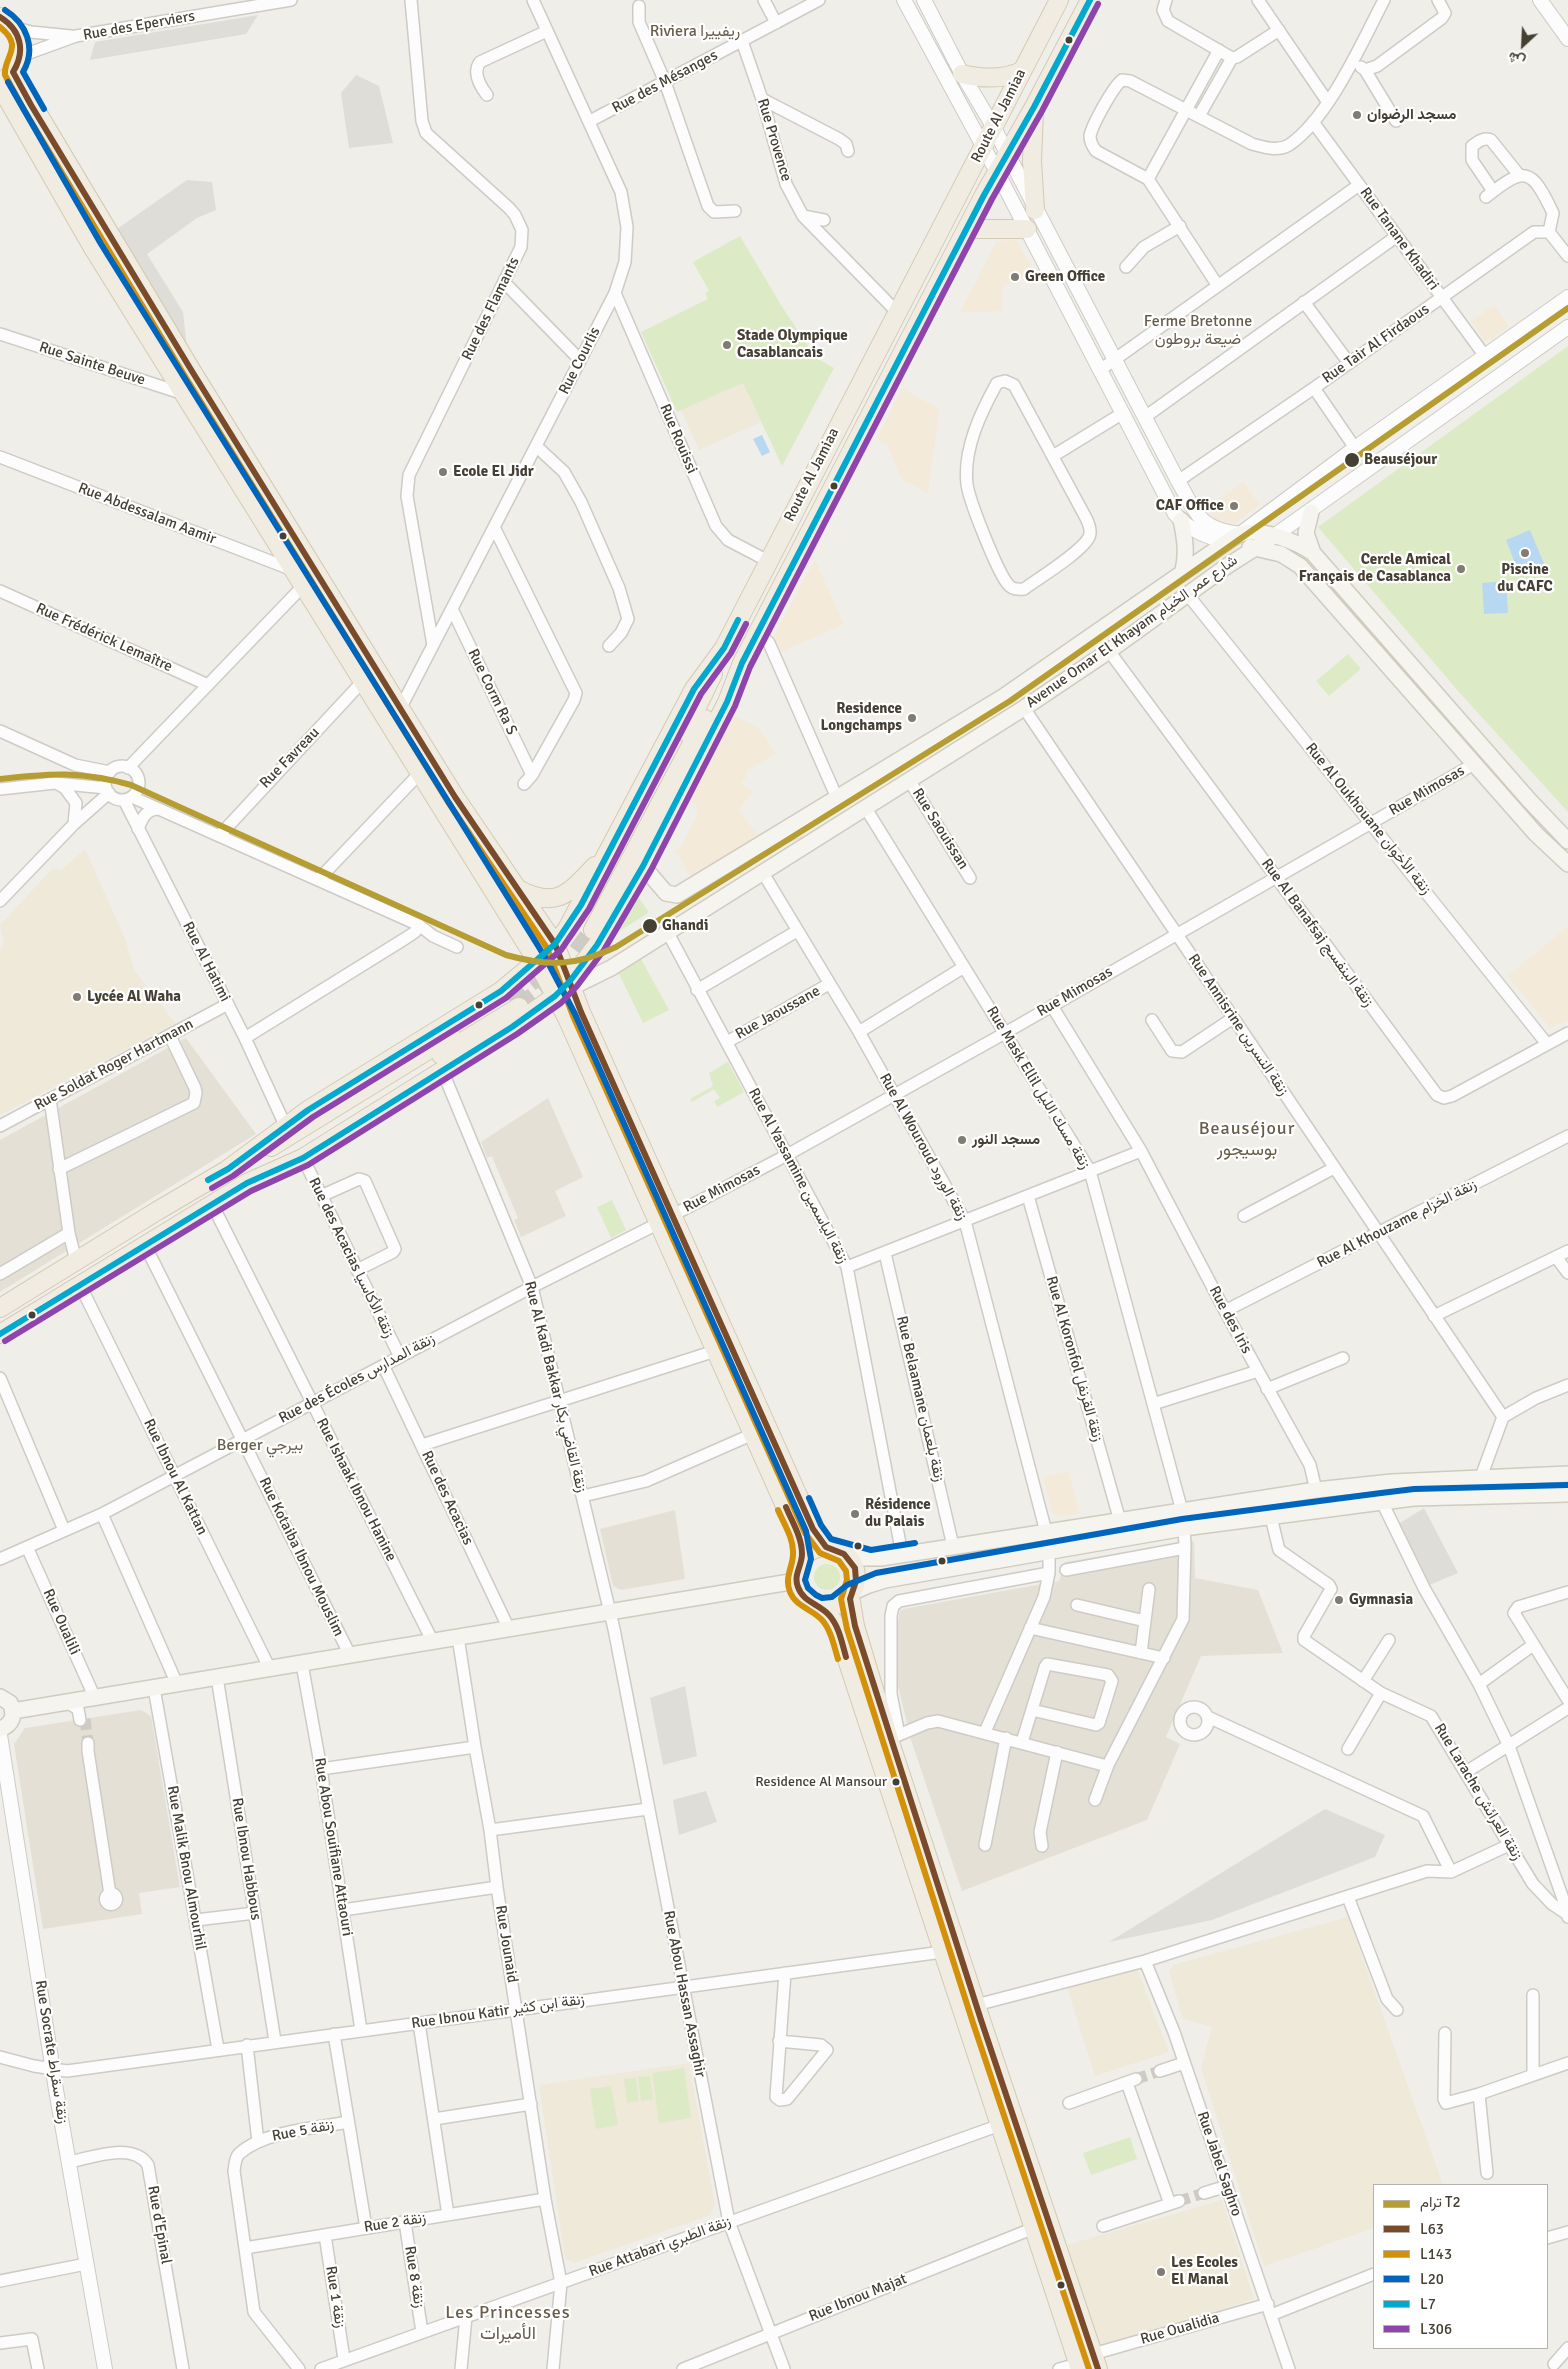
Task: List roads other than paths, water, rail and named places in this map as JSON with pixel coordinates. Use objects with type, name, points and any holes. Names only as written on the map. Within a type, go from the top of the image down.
[{"type":"main road","name":"Route Al Jamiaa","points":[[228,1168],[285,1125],[501,991],[538,961],[555,944],[581,905],[694,689],[724,648],[1059,0]]},
{"type":"main road","name":"Route Al Jamiaa","points":[[247,1183],[303,1158],[512,1027],[571,984],[597,945],[643,866],[727,702],[742,663],[967,229],[1090,0]]},
{"type":"main road","points":[[6,22],[20,39],[21,56],[6,77],[180,352],[482,839],[555,944],[666,1219],[715,1351],[798,1535],[802,1559]]},
{"type":"main road","points":[[962,74],[1006,78],[1022,71]]},
{"type":"main road","points":[[0,86],[94,248],[419,774],[538,961],[666,1219],[813,1529],[826,1547]]},
{"type":"main road","points":[[1034,107],[1032,161],[1035,210]]},
{"type":"main road","points":[[967,229],[1027,229]]},
{"type":"main road","points":[[1312,512],[1306,533],[1313,553]]},
{"type":"main road","points":[[1181,520],[1186,544],[1183,571]]},
{"type":"main road","points":[[1240,534],[1274,536],[1298,544],[1313,553],[1529,800],[1568,841]]},
{"type":"main road","name":"Avenue Omar El Khayam شارع عمر الخيام","points":[[643,866],[666,893],[677,895],[1003,697],[1183,571],[1240,534]]},
{"type":"main road","name":"Avenue Omar El Khayam شارع عمر الخيام","points":[[571,984],[611,968],[1024,708],[1188,596],[1255,547],[1274,536]]},
{"type":"main road","points":[[1227,542],[1287,556],[1300,566],[1536,834],[1568,864]]},
{"type":"main road","points":[[724,648],[705,694],[588,928],[717,696],[742,663]]},
{"type":"main road","points":[[518,889],[538,897],[557,898],[564,896],[610,851]]},
{"type":"main road","points":[[0,1308],[228,1168],[267,1150],[514,1004],[276,1158],[247,1183],[0,1334]]},
{"type":"main road","points":[[1079,2367],[838,1632],[833,1621],[821,1607],[805,1599],[796,1581],[796,1572],[802,1559],[812,1550],[826,1547],[871,1559],[1316,1490],[1392,1482],[1568,1474]]},
{"type":"main road","points":[[821,1607],[838,1605],[851,1595],[878,1582],[1184,1528],[1414,1498],[1568,1494]]},
{"type":"main road","points":[[844,1553],[853,1564],[856,1572],[856,1583],[851,1595],[854,1626],[894,1737],[976,2005],[1096,2362]]},
{"type":"main road","points":[[13,1711],[509,1629],[609,1605],[796,1581]]},
{"type":"main road","points":[[0,1697],[8,1701],[13,1711],[10,1723],[0,1729]]},
{"type":"street","name":"Rue des Eperviers","points":[[21,56],[76,36],[251,3],[291,0]]},
{"type":"street","name":"Rue des Flamants","points":[[411,0],[422,122],[426,133],[509,208],[519,221],[522,230],[521,247],[409,475],[406,487],[433,645]]},
{"type":"street","name":"Rue Courlis","points":[[400,709],[615,293],[626,254],[627,226],[621,192],[533,0]]},
{"type":"street","points":[[764,0],[776,23]]},
{"type":"street","name":"Rue des Mésanges","points":[[590,121],[819,0]]},
{"type":"street","points":[[904,0],[984,147],[1166,497],[1181,520],[1200,533],[1227,542]]},
{"type":"street","points":[[924,0],[962,74],[1008,154],[1035,210],[1178,481],[1203,522],[1217,529],[1240,534]]},
{"type":"street","points":[[1166,0],[1163,10],[1168,21],[1232,58],[1238,57],[1279,30]]},
{"type":"street","points":[[1258,0],[1328,101]]},
{"type":"street","points":[[1218,286],[1148,179],[1096,151],[1090,137],[1113,91],[1122,80],[1130,80],[1238,138],[1269,149],[1289,145],[1313,122],[1328,101],[1352,62],[1384,0]]},
{"type":"street","points":[[1365,70],[1377,66],[1442,18],[1445,13],[1438,0]]},
{"type":"street","points":[[1540,0],[1568,39]]},
{"type":"street","points":[[639,6],[639,22],[665,82],[708,206],[714,212],[735,211]]},
{"type":"street","name":"Rue des Eperviers","points":[[6,22],[31,32],[76,36]]},
{"type":"street","points":[[487,96],[478,80],[476,69],[480,62],[547,32]]},
{"type":"street","name":"Rue Provence","points":[[742,41],[762,99],[786,184],[803,216],[897,312]]},
{"type":"street","points":[[1148,179],[1219,50]]},
{"type":"street","points":[[1199,116],[1232,58]]},
{"type":"street","points":[[1352,62],[1365,70],[1396,121]]},
{"type":"street","points":[[762,99],[840,139],[846,144],[848,151]]},
{"type":"street","name":"Rue Tanane Khadiri","points":[[1313,122],[1485,356]]},
{"type":"street","points":[[1519,175],[1491,140],[1486,138],[1472,146],[1472,160],[1490,194],[1519,175],[1527,175],[1533,180],[1553,213],[1549,232],[1568,256]]},
{"type":"street","points":[[1100,370],[1360,185]]},
{"type":"street","points":[[803,216],[824,220]]},
{"type":"street","points":[[1126,267],[1144,247],[1180,226]]},
{"type":"street","name":"Rue Tair Al Firdaous","points":[[1178,481],[1314,388],[1534,232],[1549,232]]},
{"type":"street","points":[[1145,417],[1397,236]]},
{"type":"street","points":[[504,283],[580,360]]},
{"type":"street","name":"Rue Rouissi","points":[[615,293],[716,526],[728,540],[768,561]]},
{"type":"street","name":"Avenue Omar El Khayam شارع عمر الخيام","points":[[1240,534],[1354,448],[1568,297]]},
{"type":"street","points":[[1304,302],[1349,363]]},
{"type":"street","name":"Avenue Omar El Khayam شارع عمر الخيام","points":[[1274,536],[1312,512],[1568,327]]},
{"type":"street","name":"Rue Sainte Beuve","points":[[0,334],[184,394]]},
{"type":"street","points":[[1005,381],[1014,385],[1053,456],[1090,526],[1088,538],[1078,550],[1024,589],[1011,588],[999,569],[967,484],[972,442],[976,429],[998,383],[1005,381]]},
{"type":"street","points":[[1314,388],[1354,448]]},
{"type":"street","points":[[1053,456],[1123,413]]},
{"type":"street","points":[[536,446],[554,462],[568,479],[581,502],[619,588],[628,619],[621,633],[609,646]]},
{"type":"street","name":"Rue Abdessalam Aamir","points":[[0,457],[299,578]]},
{"type":"street","points":[[494,527],[576,693],[574,700],[532,775],[524,784]]},
{"type":"street","points":[[128,768],[208,685],[299,578]]},
{"type":"street","name":"Rue Frédérick Lemaître","points":[[0,591],[208,685]]},
{"type":"street","name":"Rue Al Oukhouane زنقة الأخوان","points":[[1188,596],[1547,1044]]},
{"type":"street","name":"Rue Corm Ra S","points":[[452,609],[532,775]]},
{"type":"street","points":[[757,635],[769,643],[837,798]]},
{"type":"street","name":"Rue Al Banafsaj زنقة البنفسج","points":[[1109,651],[1437,1095],[1444,1098],[1452,1096],[1568,1033]]},
{"type":"street","name":"Rue Favreau","points":[[219,836],[363,681]]},
{"type":"street","name":"Rue Annisrine زنقة النسرين","points":[[1024,708],[1503,1417]]},
{"type":"street","points":[[0,731],[75,765],[110,772]]},
{"type":"street","name":"Rue Mimosas","points":[[666,1219],[1006,1033],[1474,764]]},
{"type":"street","points":[[108,791],[107,778],[110,772],[119,767],[128,768],[135,772],[139,780],[138,788],[128,798]]},
{"type":"street","points":[[318,880],[419,774]]},
{"type":"street","name":"Rue Saouissan","points":[[910,780],[970,878]]},
{"type":"street","points":[[55,783],[65,788],[76,803],[74,824]]},
{"type":"street","points":[[0,789],[55,783],[108,791],[115,798],[128,798],[159,809],[419,925],[433,936],[457,947]]},
{"type":"street","points":[[0,900],[108,791]]},
{"type":"street","name":"Rue Al Hatimi","points":[[128,798],[138,829],[245,1038],[285,1125]]},
{"type":"street","name":"Rue Mask Ellil زنقة مسك الليل","points":[[865,807],[1090,1172],[1182,1511]]},
{"type":"street","points":[[138,829],[146,813],[153,809],[159,809]]},
{"type":"street","name":"Rue Al Wouroud زنقة الورود","points":[[763,873],[796,931],[859,1032],[965,1221],[1046,1532]]},
{"type":"street","points":[[245,1038],[406,938],[415,932],[419,925]]},
{"type":"street","points":[[697,990],[796,931]]},
{"type":"street","name":"Rue Al Yassamine زنقة الياسمين","points":[[668,933],[847,1267],[902,1554]]},
{"type":"street","points":[[859,1032],[964,968]]},
{"type":"street","name":"Rue Jaoussane","points":[[726,1042],[830,984]]},
{"type":"street","name":"Rue Soldat Roger Hartmann","points":[[0,1126],[228,1004]]},
{"type":"street","name":"Rue des Iris","points":[[1052,1006],[1141,1151],[1225,1311],[1310,1465],[1316,1490]]},
{"type":"street","points":[[1152,1020],[1172,1051],[1182,1052],[1233,1018]]},
{"type":"street","points":[[59,1168],[194,1103],[195,1088],[170,1036]]},
{"type":"street","name":"Rue Al Kadi Bakkar زنقة القاضي بكار","points":[[442,1070],[532,1287],[609,1605]]},
{"type":"street","points":[[50,1099],[69,1233],[76,1261]]},
{"type":"street","name":"Rue Al Khouzame زنقة الخزام","points":[[1225,1311],[1568,1136]]},
{"type":"street","points":[[847,1267],[1141,1151]]},
{"type":"street","name":"Rue des Acacias زنقة الأكاسيا","points":[[303,1158],[400,1357]]},
{"type":"street","points":[[1244,1216],[1334,1168]]},
{"type":"street","points":[[321,1196],[359,1179],[365,1181],[395,1249],[393,1252],[357,1270]]},
{"type":"street","name":"Rue Al Koronfol زنقة القرنفل","points":[[1028,1196],[1120,1521]]},
{"type":"street","name":"Rue Ishaak Ibnou Hanine","points":[[212,1204],[433,1642]]},
{"type":"street","name":"Rue des Écoles زنقة المدارس","points":[[0,1559],[102,1514],[312,1402],[384,1367],[532,1287],[666,1219]]},
{"type":"street","points":[[0,1274],[69,1233]]},
{"type":"street","name":"Rue Kotaiba Ibnou Mouslim","points":[[145,1245],[350,1655]]},
{"type":"street","points":[[1434,1316],[1568,1251]]},
{"type":"street","name":"Rue Belaamane زنقة بلعمان","points":[[886,1252],[953,1546]]},
{"type":"street","points":[[1556,1257],[1568,1273]]},
{"type":"street","name":"Rue Ibnou Al Kattan","points":[[80,1285],[270,1669]]},
{"type":"street","points":[[422,1445],[715,1351]]},
{"type":"street","points":[[1267,1389],[1344,1358]]},
{"type":"street","name":"Rue des Acacias","points":[[384,1367],[509,1629]]},
{"type":"street","points":[[1153,1404],[1258,1371]]},
{"type":"street","points":[[0,1378],[64,1530]]},
{"type":"street","points":[[1481,1477],[1503,1417],[1536,1398],[1568,1385]]},
{"type":"street","points":[[583,1496],[646,1481],[753,1434]]},
{"type":"street","points":[[1382,1502],[1424,1588],[1479,1684],[1509,1746],[1568,1915]]},
{"type":"street","points":[[102,1514],[177,1684]]},
{"type":"street","name":"Rue Larache زنقة العرائش","points":[[1271,1517],[1278,1550],[1329,1585],[1331,1590],[1304,1636],[1304,1640],[1382,1693],[1431,1716],[1509,1845],[1543,1896],[1568,1915]]},
{"type":"street","points":[[1095,1800],[1108,1766],[1183,1619],[1184,1528]]},
{"type":"street","name":"Rue Oualili","points":[[27,1547],[93,1698]]},
{"type":"street","points":[[1066,1570],[1185,1548]]},
{"type":"street","points":[[984,1732],[1044,1597],[1049,1573],[1049,1552]]},
{"type":"street","points":[[1049,1573],[896,1603],[891,1613],[891,1694],[894,1737],[932,1721],[938,1721],[1108,1766]]},
{"type":"street","points":[[1141,1653],[1149,1589]]},
{"type":"street","points":[[1568,1592],[1522,1605],[1515,1610],[1515,1617],[1568,1700]]},
{"type":"street","name":"Rue Abou Hassan Assaghir","points":[[609,1605],[729,2222],[784,2369]]},
{"type":"street","points":[[1077,1605],[1144,1621]]},
{"type":"street","points":[[1030,1628],[1164,1658]]},
{"type":"street","name":"Rue Jounaid","points":[[458,1637],[490,1830],[545,2199],[561,2283],[552,2369]]},
{"type":"street","points":[[1363,1681],[1389,1640]]},
{"type":"street","points":[[1479,1684],[1533,1645]]},
{"type":"street","name":"Rue Abou Souifiane Attaouri","points":[[302,1664],[362,2030]]},
{"type":"street","points":[[1022,1742],[1032,1710],[1047,1664],[1108,1675],[1111,1678],[1112,1681],[1099,1723],[1096,1725],[1032,1710]]},
{"type":"street","name":"Rue Ibnou Habbous","points":[[217,1678],[275,2041]]},
{"type":"street","name":"Rue Malik Bnou Almourhil","points":[[154,1688],[218,2049]]},
{"type":"street","points":[[1348,1749],[1382,1693]]},
{"type":"street","points":[[67,1702],[78,1708],[83,1719],[85,1710],[93,1698]]},
{"type":"street","points":[[1466,1772],[1568,1708]]},
{"type":"street","points":[[1208,1717],[1423,1816],[1452,1872]]},
{"type":"street","name":"Rue Socrate زنقة سقراط","points":[[0,1735],[104,2369]]},
{"type":"street","points":[[984,1845],[1006,1738]]},
{"type":"street","points":[[86,1746],[110,1894]]},
{"type":"street","points":[[320,1769],[475,1747]]},
{"type":"street","points":[[1042,1846],[1040,1832],[1057,1752]]},
{"type":"street","points":[[490,1830],[648,1809]]},
{"type":"street","points":[[976,2005],[1145,1961],[1427,1871],[1452,1872],[1509,1845]]},
{"type":"street","points":[[343,1910],[497,1887]]},
{"type":"street","points":[[1348,1897],[1386,1999],[1397,2010]]},
{"type":"street","points":[[196,1920],[255,1913]]},
{"type":"street","name":"Rue Ibnou Katir زنقة ابن كثير","points":[[0,2056],[54,2070],[67,2071],[275,2041],[942,1952]]},
{"type":"street","name":"Rue Jabel Saghro","points":[[1145,1961],[1184,2063],[1289,2369]]},
{"type":"street","points":[[779,2041],[821,2045],[827,2050],[787,2099],[784,2100],[776,2097],[779,2041],[785,1973]]},
{"type":"street","points":[[1533,1995],[1534,2075]]},
{"type":"street","points":[[419,2023],[448,2215]]},
{"type":"street","points":[[334,2034],[366,2228]]},
{"type":"street","points":[[1445,2034],[1444,2099],[1446,2103],[1479,2094],[1568,2063]]},
{"type":"street","points":[[247,2045],[258,2142]]},
{"type":"street","points":[[1160,2071],[1184,2063]]},
{"type":"street","points":[[1068,2103],[1131,2081],[1174,2203],[1103,2226]]},
{"type":"street","points":[[1479,2094],[1486,2173]]},
{"type":"street","points":[[434,2119],[530,2104]]},
{"type":"street","name":"Rue 5 زنقة","points":[[299,2369],[281,2344],[256,2316],[245,2248],[235,2165],[239,2153],[258,2142],[278,2135],[348,2122]]},
{"type":"street","name":"Rue Attabari زنقة الطبري","points":[[321,2369],[344,2359],[1000,2125]]},
{"type":"street","name":"Rue d'Epinal","points":[[69,2162],[128,2152],[140,2157],[148,2165],[183,2369]]},
{"type":"street","points":[[1204,2193],[1227,2186]]},
{"type":"street","name":"Rue 2 زنقة","points":[[245,2248],[545,2199]]},
{"type":"street","name":"Rue 8 زنقة","points":[[405,2222],[422,2332]]},
{"type":"street","name":"Rue Ibnou Majat","points":[[683,2369],[1034,2228]]},
{"type":"street","points":[[1548,2238],[1568,2232]]},
{"type":"street","name":"Rue 1 زنقة","points":[[325,2235],[344,2359]]},
{"type":"street","points":[[0,2280],[86,2264]]},
{"type":"street","name":"Rue Oualidia","points":[[1096,2362],[1269,2310],[1373,2274]]},
{"type":"street","points":[[461,2369],[466,2317]]},
{"type":"street","points":[[0,2343],[32,2338],[38,2369]]},
{"type":"street","points":[[1554,2364],[1568,2348]]},
{"type":"street","points":[[1059,2369],[1079,2367]]},
{"type":"water","points":[[762,435],[770,452],[762,456],[753,439]]},
{"type":"water","name":"Piscine du CAFC","points":[[1530,530],[1545,566],[1520,576],[1506,540]]},
{"type":"water","name":"Piscine du CAFC","points":[[1506,581],[1508,613],[1484,614],[1482,583]]},
{"type":"tunnel","points":[[519,1007],[556,979],[593,930]]},
{"type":"tunnel","points":[[509,1000],[536,978],[568,946]]},
{"type":"tunnel","points":[[85,1719],[88,1743]]},
{"type":"tunnel","points":[[1136,2079],[1160,2071]]},
{"type":"tunnel","points":[[1179,2201],[1204,2193]]},
{"type":"tram line","name":"T2","points":[[0,779],[66,774],[97,777],[131,785],[506,955],[549,963],[562,963],[588,958],[616,947],[1010,701],[1568,308]]},
{"type":"tram line","points":[[770,850],[804,836]]},
{"type":"place","name":"مسجد الرضوان","points":[[1357,115]]},
{"type":"place","name":"Green Office","points":[[1015,277]]},
{"type":"place","name":"Stade Olympique Casablancais","points":[[727,345]]},
{"type":"place","name":"Beauséjour","points":[[1352,460]]},
{"type":"place","name":"Ecole El Jidr","points":[[443,472]]},
{"type":"place","name":"CAF Office","points":[[1234,506]]},
{"type":"place","name":"Piscine du CAFC","points":[[1525,553]]},
{"type":"place","name":"Cercle Amical Français de Casablanca","points":[[1461,569]]},
{"type":"place","name":"Residence Longchamps","points":[[912,718]]},
{"type":"place","name":"Ghandi","points":[[650,926]]},
{"type":"place","name":"Lycée Al Waha","points":[[77,997]]},
{"type":"place","name":"مسجد النور","points":[[962,1140]]},
{"type":"place","name":"Résidence du Palais","points":[[855,1514]]},
{"type":"place","name":"Gymnasia","points":[[1339,1600]]},
{"type":"place","name":"Residence Al Mansour","points":[[896,1782]]},
{"type":"place","name":"Les Ecoles El Manal","points":[[1161,2272]]},
{"type":"district","name":"Riviera ريفييرا","points":[[695,32]]},
{"type":"district","name":"Ferme Bretonne ضيعة بروطون","points":[[1198,331]]},
{"type":"district","name":"Beauséjour بوسيجور","points":[[1247,1139]]},
{"type":"district","name":"Berger بيرجي","points":[[260,1446]]},
{"type":"district","name":"Les Princesses الأميرات","points":[[508,2323]]}]
